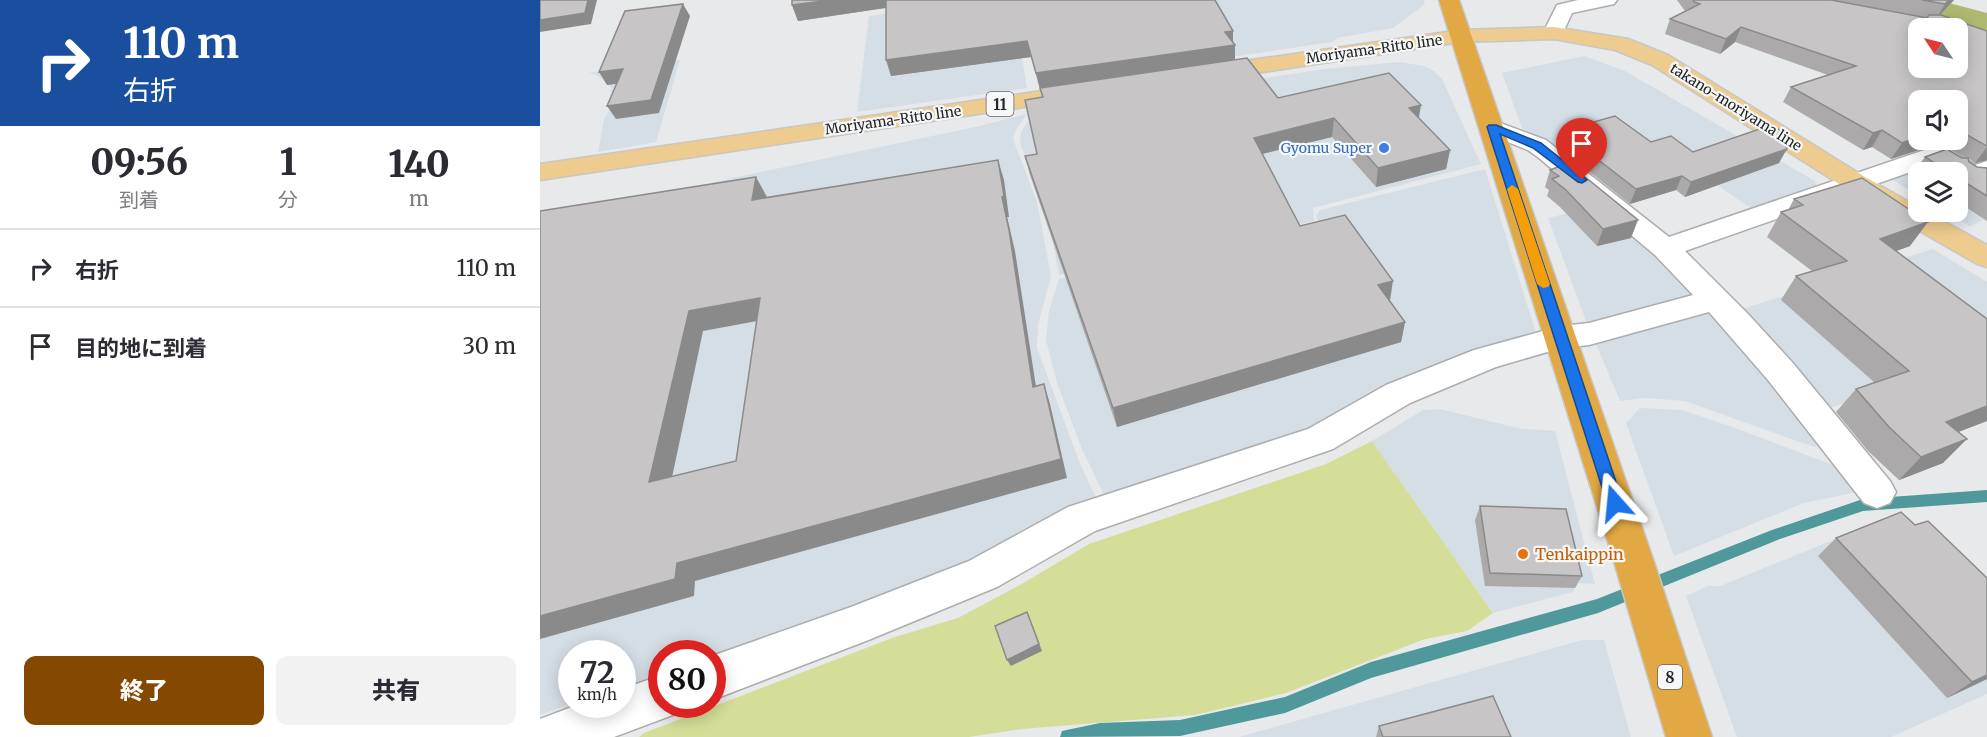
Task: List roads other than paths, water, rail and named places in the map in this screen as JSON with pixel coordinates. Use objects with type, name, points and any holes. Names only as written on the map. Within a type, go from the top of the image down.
[{"type":"highway","name":"8","points":[[1449,0],[1561,337],[1689,737]]},
{"type":"main road","name":"takano-moriyama line","points":[[1461,36],[1554,33],[1620,44],[1660,60],[1856,183],[1987,257]]},
{"type":"main road","name":"Moriyama-Ritto line","points":[[1189,76],[1461,36]]},
{"type":"main road","name":"Moriyama-Ritto line","points":[[540,172],[1095,90]]},
{"type":"street","points":[[1554,33],[1564,9],[1607,0]]},
{"type":"street","points":[[1492,127],[1548,153],[1665,248],[1737,322],[1780,371],[1877,492]]},
{"type":"street","points":[[1665,248],[1939,153],[1974,176],[1987,169]]},
{"type":"street","points":[[726,673],[851,627],[983,574],[1082,519],[1320,439],[1398,394],[1486,358],[1561,337],[1589,334],[1714,300]]},
{"type":"street","points":[[552,737],[648,702]]},
{"type":"waterway","points":[[1068,737],[1100,731],[1180,728],[1285,705],[1371,670],[1598,606],[1777,534],[1863,505],[1987,496]]},
{"type":"place","name":"Gyomu Super","points":[[1384,148]]},
{"type":"place","name":"Tenkaippin","points":[[1523,554]]}]
